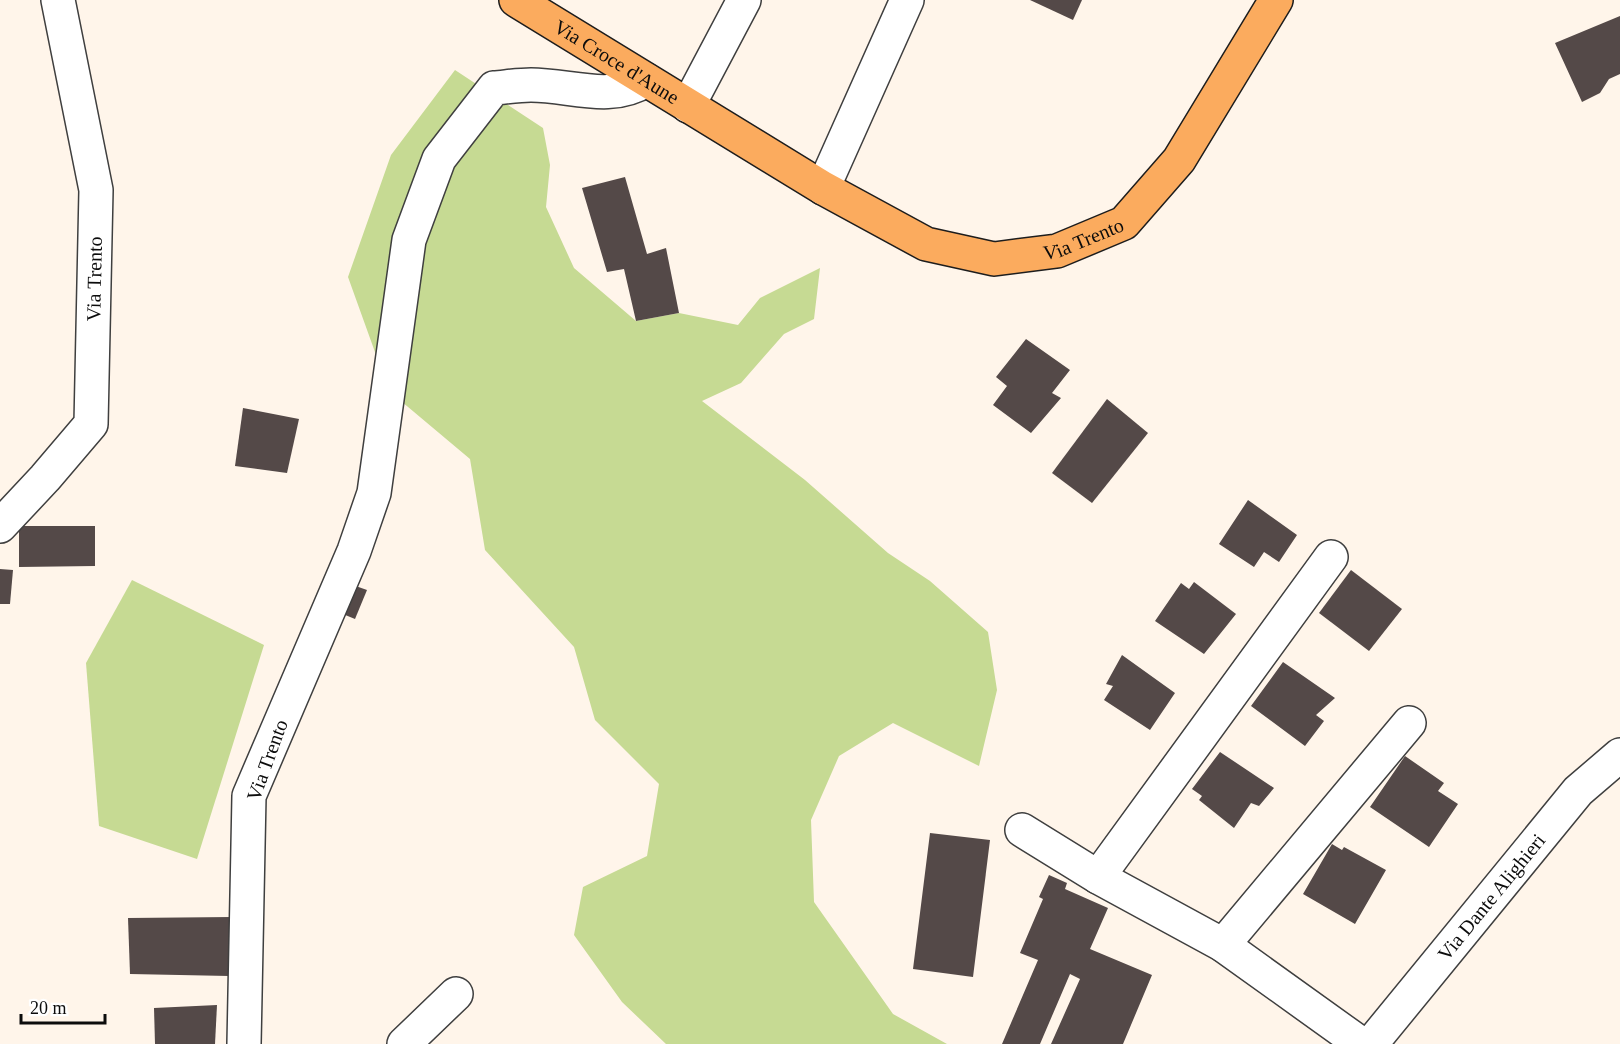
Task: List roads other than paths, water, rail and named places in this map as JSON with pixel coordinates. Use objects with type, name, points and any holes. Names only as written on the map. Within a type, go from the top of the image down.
[{"type":"main road","name":"Via Croce d'Aune","points":[[516,0],[688,106]]},
{"type":"main road","name":"Via Trento","points":[[688,106],[823,188],[926,244],[994,259],[1057,251],[1124,223],[1179,160],[1276,0]]},
{"type":"street","name":"Via Trento","points":[[0,526],[91,424],[96,190],[58,0]]},
{"type":"street","points":[[688,106],[744,0]]},
{"type":"street","points":[[823,188],[907,0]]},
{"type":"street","name":"Via Trento","points":[[244,1044],[249,796],[354,550],[374,493],[409,240],[439,159],[494,88],[532,85],[614,92],[632,89],[646,80]]},
{"type":"street","points":[[1098,877],[1330,557]]},
{"type":"street","points":[[1223,945],[1409,723]]},
{"type":"street","name":"Via Dante Alighieri","points":[[1371,1044],[1578,791],[1620,755]]},
{"type":"street","points":[[1022,830],[1098,877],[1223,945],[1361,1044]]},
{"type":"street","points":[[404,1044],[456,994]]}]
